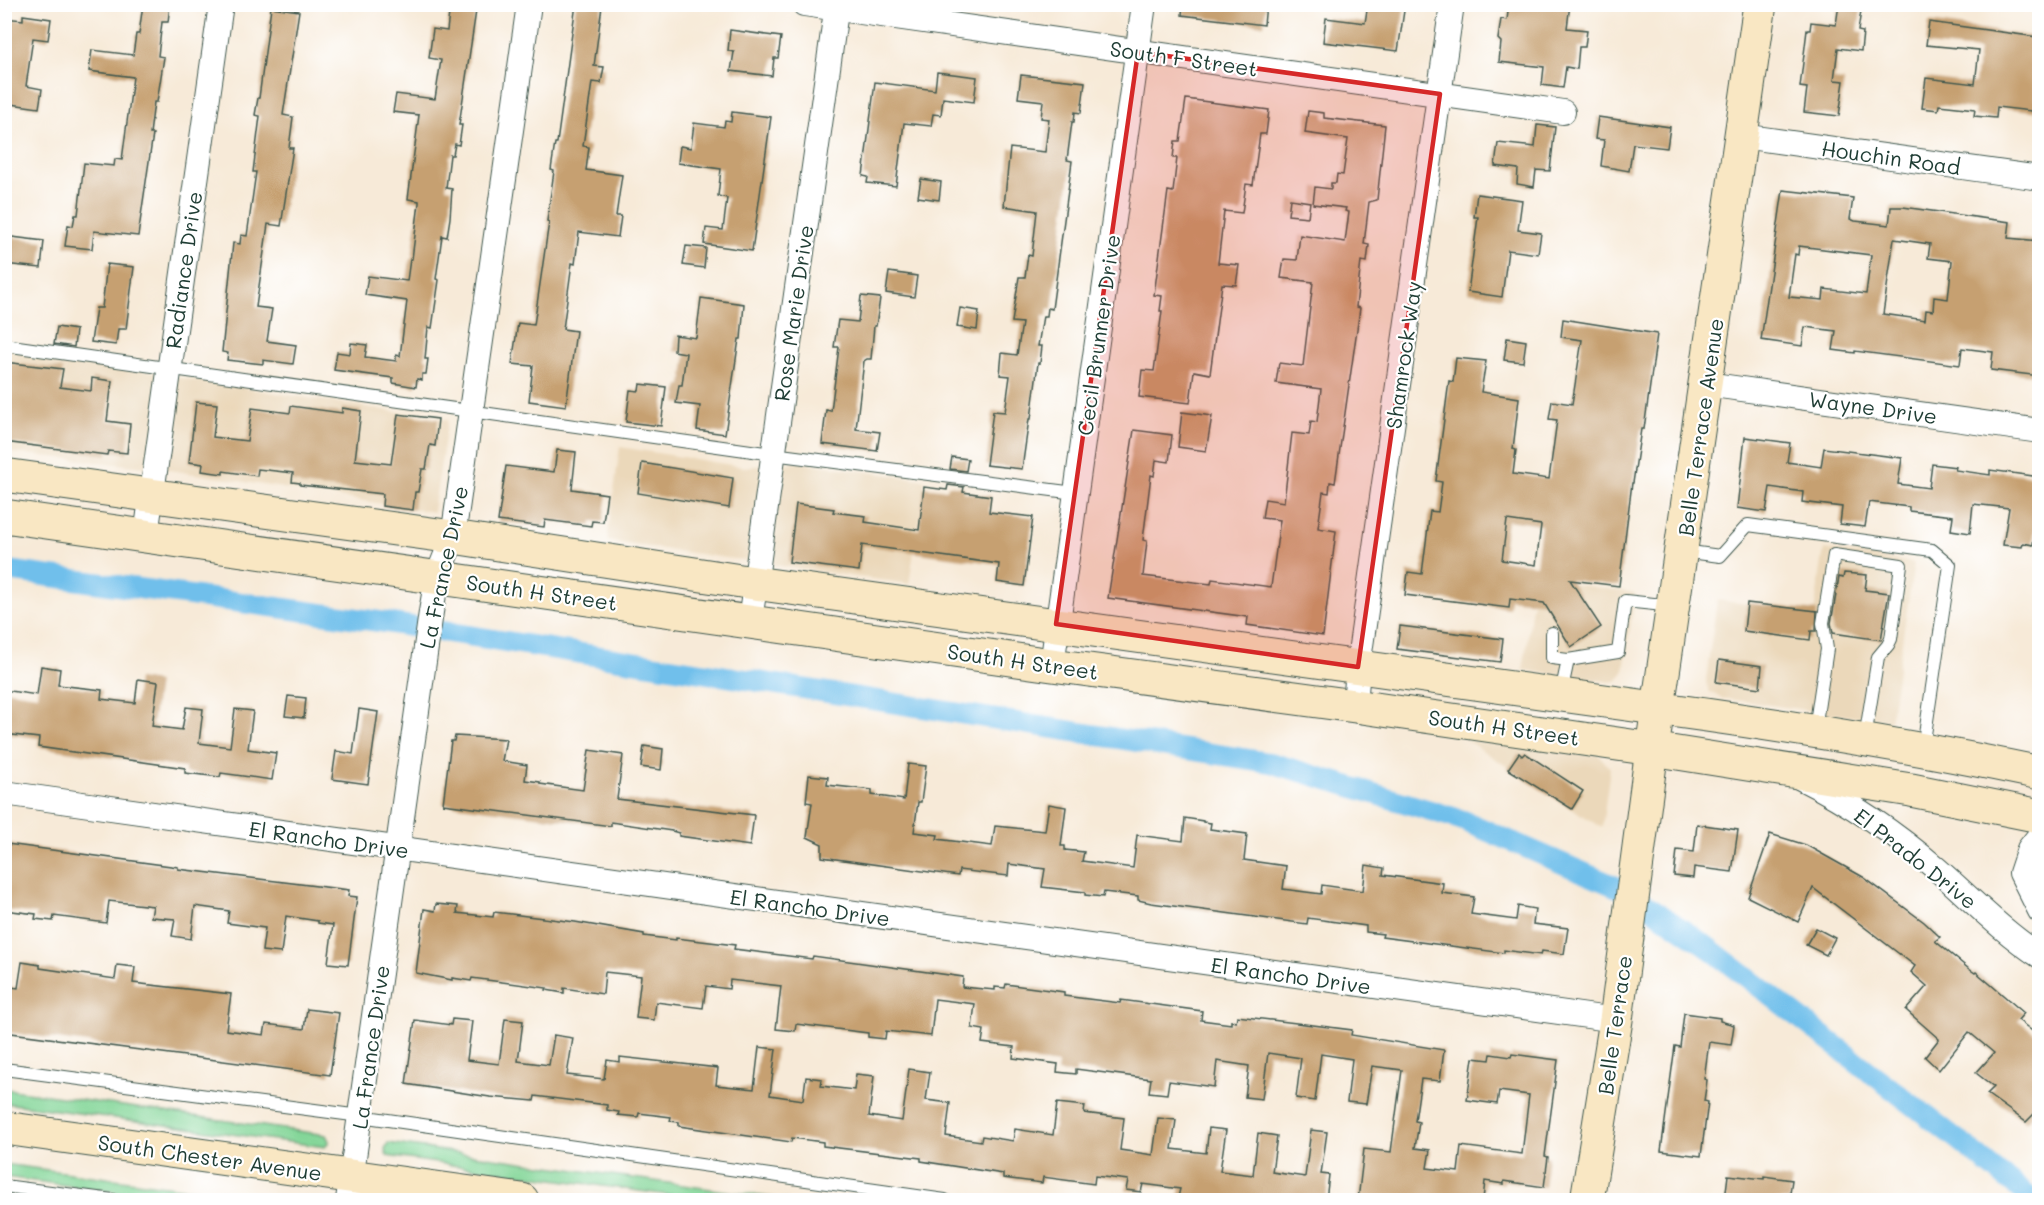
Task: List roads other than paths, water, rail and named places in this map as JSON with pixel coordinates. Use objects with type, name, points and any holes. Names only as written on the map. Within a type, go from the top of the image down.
[{"type":"street","name":"Radiance Drive","points":[[146,535],[221,4]]},
{"type":"street","name":"La France Drive","points":[[350,1189],[431,612],[437,577],[453,537],[529,4]]},
{"type":"street","name":"South F Street","points":[[804,4],[1563,112]]},
{"type":"street","name":"Cecil Brunner Drive","points":[[1052,666],[1056,624],[1144,4]]},
{"type":"street","name":"Shamrock Way","points":[[1355,706],[1358,667],[1452,4]]},
{"type":"street","name":"Belle Terrace Avenue","points":[[1639,849],[1760,4]]},
{"type":"street","name":"Rose Marie Drive","points":[[750,621],[836,7]]},
{"type":"street","name":"Houchin Road","points":[[1742,136],[2040,178]]},
{"type":"street","name":"Wayne Drive","points":[[1706,384],[2040,430]]},
{"type":"street","name":"South H Street","points":[[4,475],[453,537],[754,583],[1659,708],[1865,739],[2040,773]]},
{"type":"street","name":"South H Street","points":[[4,516],[1052,666],[1355,706],[1652,749],[1911,790],[2040,816]]},
{"type":"street","name":"El Prado Drive","points":[[1786,771],[1818,786],[1878,822],[1936,869],[2021,944],[2040,956]]},
{"type":"street","name":"El Rancho Drive","points":[[4,793],[1616,1020]]},
{"type":"street","points":[[2040,835],[2029,849],[2021,873],[2040,911]]},
{"type":"street","name":"Belle Terrace","points":[[1587,1200],[1616,1020],[1639,849]]},
{"type":"street","name":"South Chester Avenue","points":[[4,1128],[350,1189],[522,1200]]},
{"type":"lane","points":[[4,345],[773,454],[1075,493]]},
{"type":"lane","points":[[1682,551],[1720,556],[1748,525],[1932,550],[1950,565],[1923,749]]},
{"type":"lane","points":[[1814,731],[1827,649],[1823,623],[1834,555],[1900,565],[1891,639],[1878,657],[1865,739]]},
{"type":"lane","points":[[1552,633],[1551,658],[1568,660],[1617,652],[1625,601],[1674,607]]},
{"type":"lane","points":[[1561,695],[1568,660]]},
{"type":"lane","points":[[4,1069],[360,1116],[945,1200]]},
{"type":"lane","points":[[4,1185],[113,1200]]},
{"type":"waterway","points":[[4,570],[383,622],[1272,763],[1462,820],[1626,891],[1705,945],[2033,1200]]}]
